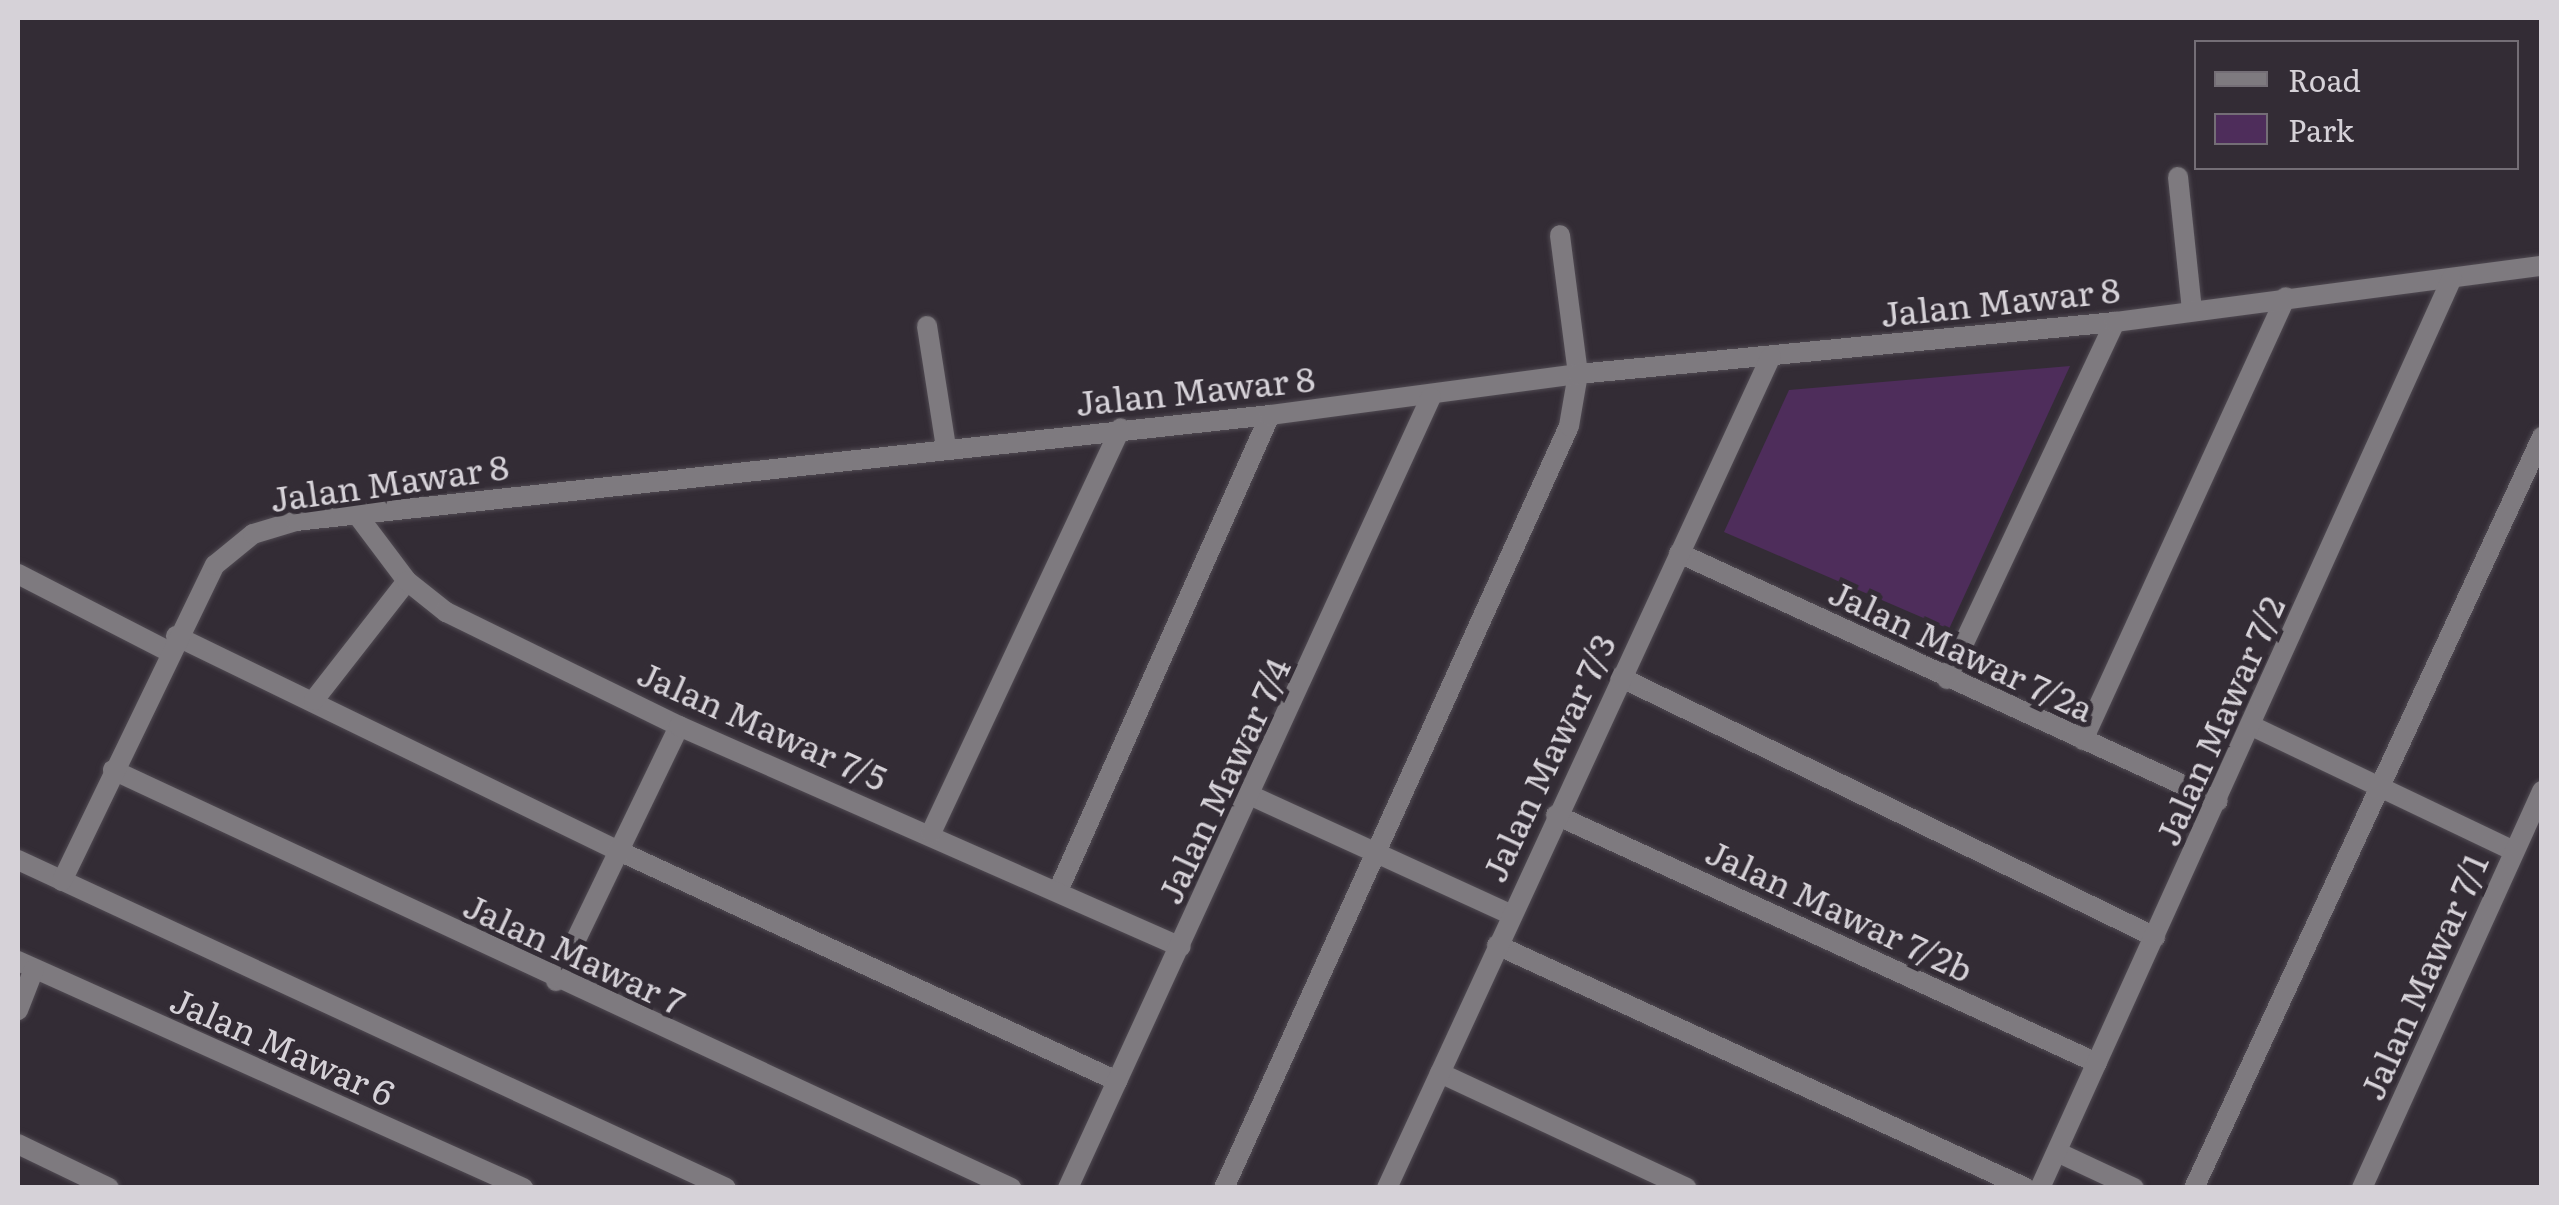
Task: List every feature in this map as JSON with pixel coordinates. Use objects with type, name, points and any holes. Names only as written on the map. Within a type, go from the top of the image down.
[{"type":"street","points":[[2178,177],[2192,310]]},
{"type":"street","points":[[1224,1188],[1378,857],[1569,426],[1578,374],[1560,235]]},
{"type":"street","name":"Jalan Mawar 8","points":[[62,881],[172,644],[215,565],[254,534],[355,512],[1431,397],[1578,374],[2115,322],[2542,266]]},
{"type":"street","name":"Jalan Mawar 7/2","points":[[2040,1188],[2452,278]]},
{"type":"street","points":[[2083,740],[2286,297]]},
{"type":"street","points":[[1947,679],[2115,322]]},
{"type":"street","points":[[928,326],[946,447]]},
{"type":"street","name":"Jalan Mawar 7/3","points":[[1387,1188],[1510,914],[1771,356]]},
{"type":"street","name":"Jalan Mawar 7/4","points":[[1068,1188],[1252,796],[1431,397]]},
{"type":"street","points":[[1058,891],[1270,415]]},
{"type":"street","points":[[931,833],[1121,428]]},
{"type":"street","points":[[2194,1188],[2542,437]]},
{"type":"street","name":"Jalan Mawar 7/5","points":[[355,512],[407,581],[446,612],[679,726],[931,833],[1181,946]]},
{"type":"street","name":"Jalan Mawar 7/2a","points":[[1679,554],[2218,801]]},
{"type":"street","points":[[18,574],[172,644],[314,700],[619,851],[1116,1081]]},
{"type":"street","points":[[314,700],[407,581]]},
{"type":"street","points":[[1620,677],[2155,937]]},
{"type":"street","points":[[556,980],[679,726]]},
{"type":"street","points":[[2252,726],[2514,851]]},
{"type":"street","name":"Jalan Mawar 7","points":[[113,770],[556,980],[1011,1188]]},
{"type":"street","name":"Jalan Mawar 7/1","points":[[2362,1188],[2542,791]]},
{"type":"street","points":[[1252,796],[1378,857],[1510,914]]},
{"type":"street","name":"Jalan Mawar 7/2b","points":[[1556,815],[2097,1063]]},
{"type":"street","points":[[18,860],[725,1187]]},
{"type":"street","points":[[1497,945],[2026,1188]]},
{"type":"street","points":[[18,1010],[26,966]]},
{"type":"street","name":"Jalan Mawar 6","points":[[26,966],[522,1188]]},
{"type":"street","points":[[1440,1074],[1687,1188]]},
{"type":"street","points":[[18,1144],[109,1188]]},
{"type":"street","points":[[2057,1152],[2134,1188]]},
{"type":"green space","points":[[2070,366],[1949,629],[1724,532],[1789,390]]}]
